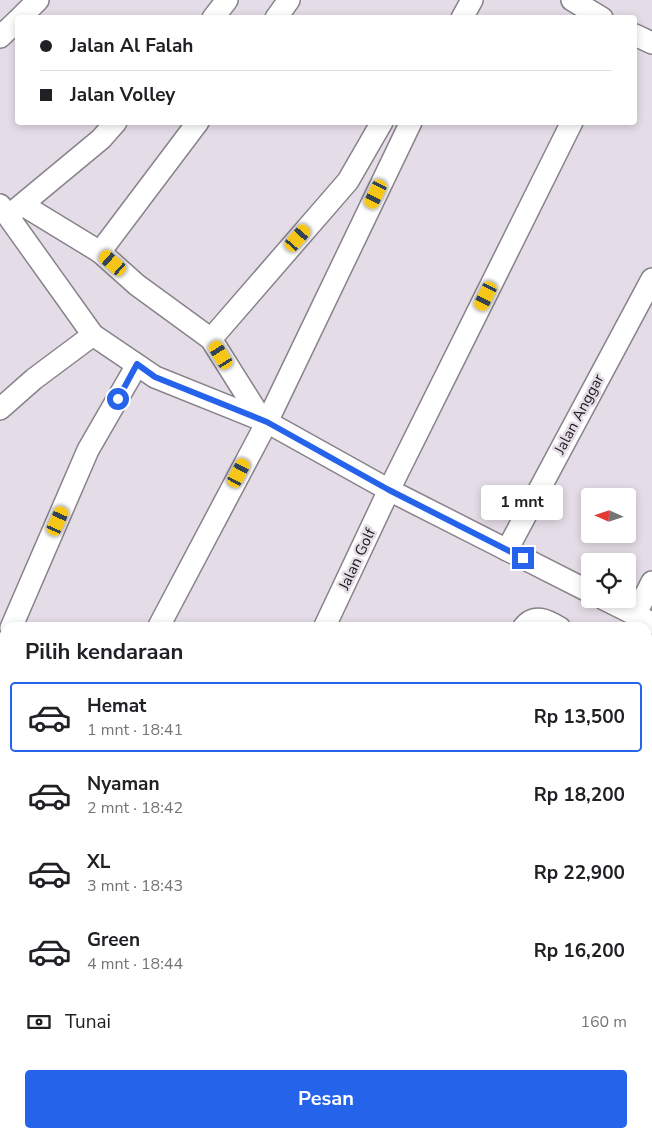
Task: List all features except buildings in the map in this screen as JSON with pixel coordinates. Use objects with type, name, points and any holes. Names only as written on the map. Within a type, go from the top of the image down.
[{"type":"street","points":[[23,15],[38,0]]},
{"type":"street","points":[[215,15],[227,0]]},
{"type":"street","points":[[278,15],[289,0]]},
{"type":"street","points":[[464,15],[472,0]]},
{"type":"street","points":[[581,2],[598,15]]},
{"type":"street","points":[[0,37],[15,23]]},
{"type":"street","points":[[637,36],[652,43]]},
{"type":"street","points":[[8,212],[101,138],[113,125]]},
{"type":"street","points":[[100,252],[196,125]]},
{"type":"street","points":[[211,339],[348,180],[380,125]]},
{"type":"street","points":[[161,622],[264,421],[410,125]]},
{"type":"street","name":"Jalan Golf","points":[[327,622],[389,490],[571,125]]},
{"type":"street","points":[[8,212],[100,252],[137,285],[211,339],[264,421]]},
{"type":"street","points":[[8,212],[93,335],[155,377],[264,421],[389,490],[581,587]]},
{"type":"street","name":"Jalan Anggar","points":[[507,550],[652,279]]},
{"type":"street","points":[[0,409],[34,378],[93,335]]},
{"type":"street","points":[[14,622],[88,450],[137,364]]},
{"type":"street","points":[[622,608],[644,619],[652,582]]},
{"type":"street","points":[[529,622],[534,619],[549,622]]},
{"type":"route","points":[[118,399],[137,364],[155,377],[267,422],[389,490],[523,558]]}]
